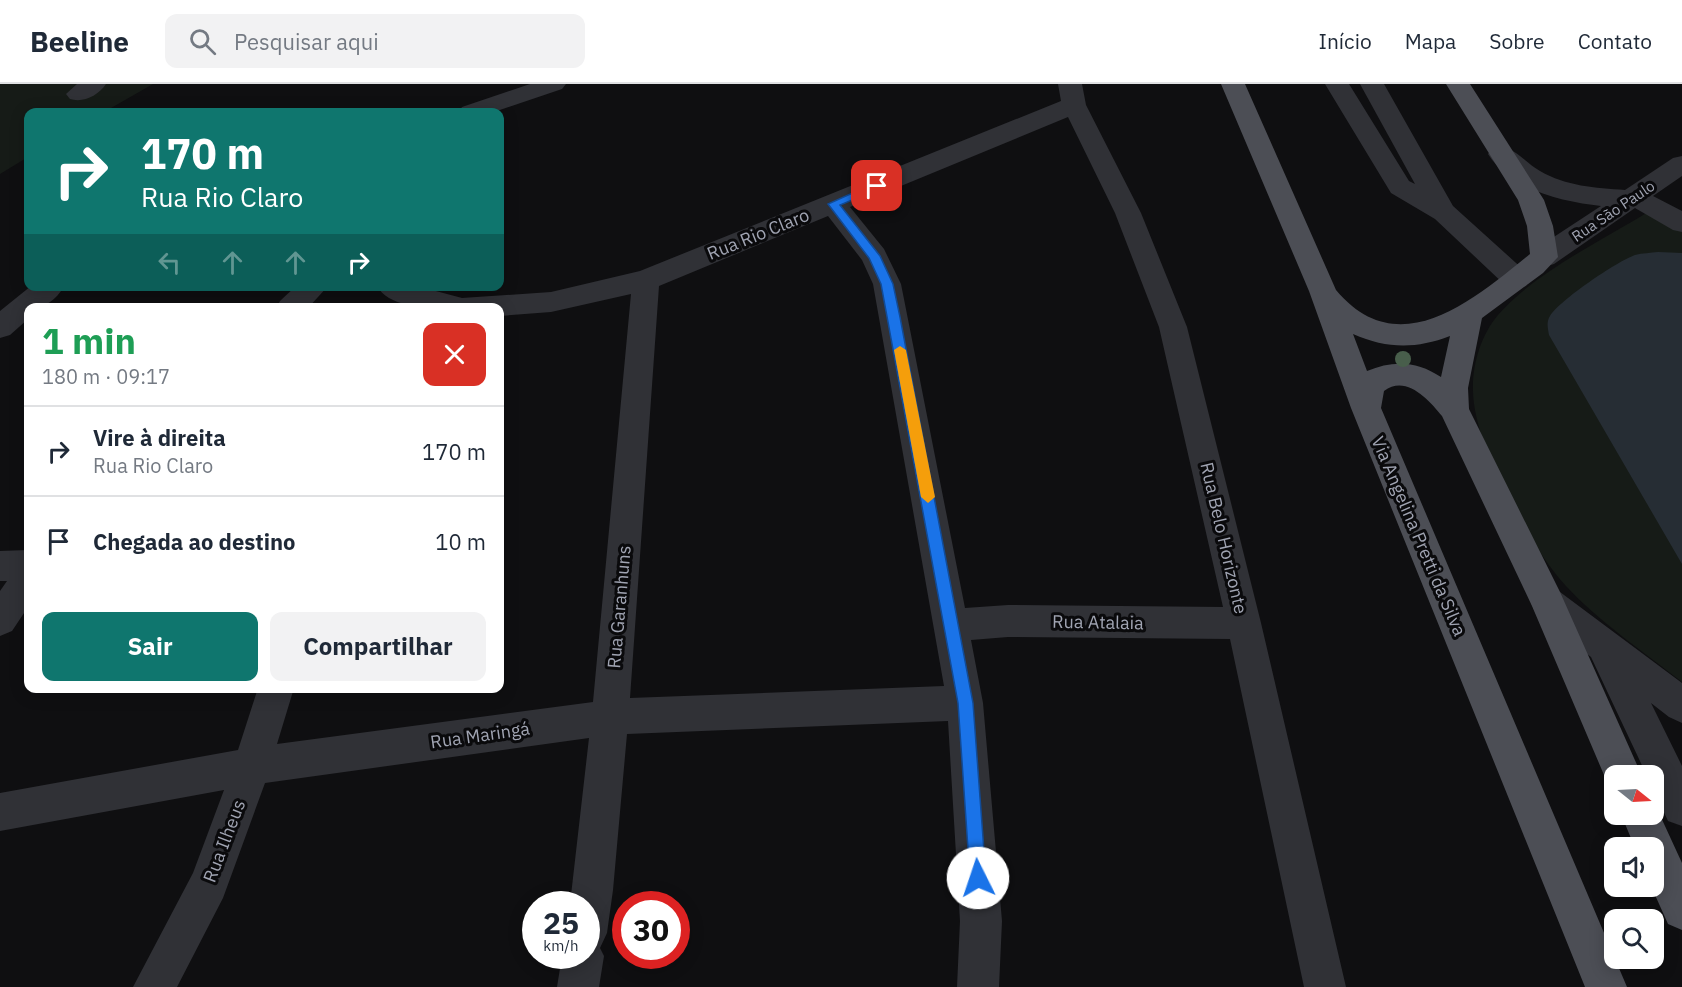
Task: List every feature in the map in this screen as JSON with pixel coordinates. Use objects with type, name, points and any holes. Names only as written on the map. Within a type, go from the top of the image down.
[{"type":"main road","name":"Via Angelina Pretti da Silva","points":[[1233,84],[1323,291],[1366,408],[1606,987]]},
{"type":"main road","points":[[1323,291],[1330,303],[1347,318],[1372,331],[1410,337],[1447,327],[1469,314],[1544,257],[1540,226],[1532,200],[1458,84]]},
{"type":"main road","points":[[1454,409],[1453,388],[1469,314]]},
{"type":"main road","points":[[1366,408],[1368,391],[1372,384],[1389,375],[1402,374],[1435,388],[1454,409],[1548,603],[1618,765]]},
{"type":"main road","points":[[1645,825],[1682,910]]},
{"type":"street","points":[[483,108],[554,84]]},
{"type":"street","points":[[1337,84],[1400,187],[1444,213],[1516,279]]},
{"type":"street","points":[[1372,84],[1444,213]]},
{"type":"street","name":"Rua Rio Claro","points":[[504,305],[551,302],[646,280],[833,204],[1072,95]]},
{"type":"street","name":"Rua Belo Horizonte","points":[[1072,95],[1128,213],[1173,327],[1244,623],[1325,987]]},
{"type":"street","points":[[1501,154],[1531,177],[1553,187],[1575,194],[1633,198],[1682,223]]},
{"type":"street","name":"Rua São Paulo","points":[[1544,257],[1682,164]]},
{"type":"street","points":[[833,204],[874,256],[887,284],[952,625],[965,703],[981,921],[978,987]]},
{"type":"street","name":"Rua Garanhuns","points":[[593,891],[610,717],[646,280]]},
{"type":"street","points":[[29,303],[44,291]]},
{"type":"street","points":[[295,303],[309,291]]},
{"type":"street","points":[[400,291],[440,303]]},
{"type":"street","points":[[0,327],[24,307]]},
{"type":"street","points":[[0,566],[24,565]]},
{"type":"street","points":[[0,620],[24,585]]},
{"type":"street","points":[[1548,603],[1682,705]]},
{"type":"street","name":"Rua Atalaia","points":[[952,625],[1008,621],[1244,623]]},
{"type":"street","points":[[1604,646],[1682,807]]},
{"type":"street","name":"Rua Ilheus","points":[[154,987],[209,884],[252,766],[274,693]]},
{"type":"street","name":"Rua Maringá","points":[[0,812],[252,766],[610,717],[965,703]]},
{"type":"street","points":[[578,987],[581,969]]},
{"type":"shaded area","points":[[0,84],[153,84],[111,108],[24,108],[24,159],[0,174]]},
{"type":"shaded area","points":[[1648,212],[1682,232],[1682,682],[1578,599],[1551,568],[1521,521],[1493,466],[1476,414],[1473,391],[1476,361],[1482,341],[1498,315],[1530,285]]},
{"type":"shaded area","points":[[1658,252],[1682,253],[1682,564],[1549,335],[1548,326],[1549,318],[1556,309],[1602,273],[1635,255]]},
{"type":"slow traffic","points":[[900,350],[928,497]]},
{"type":"route","points":[[877,186],[833,204],[874,256],[887,284],[965,703],[978,878]]}]
